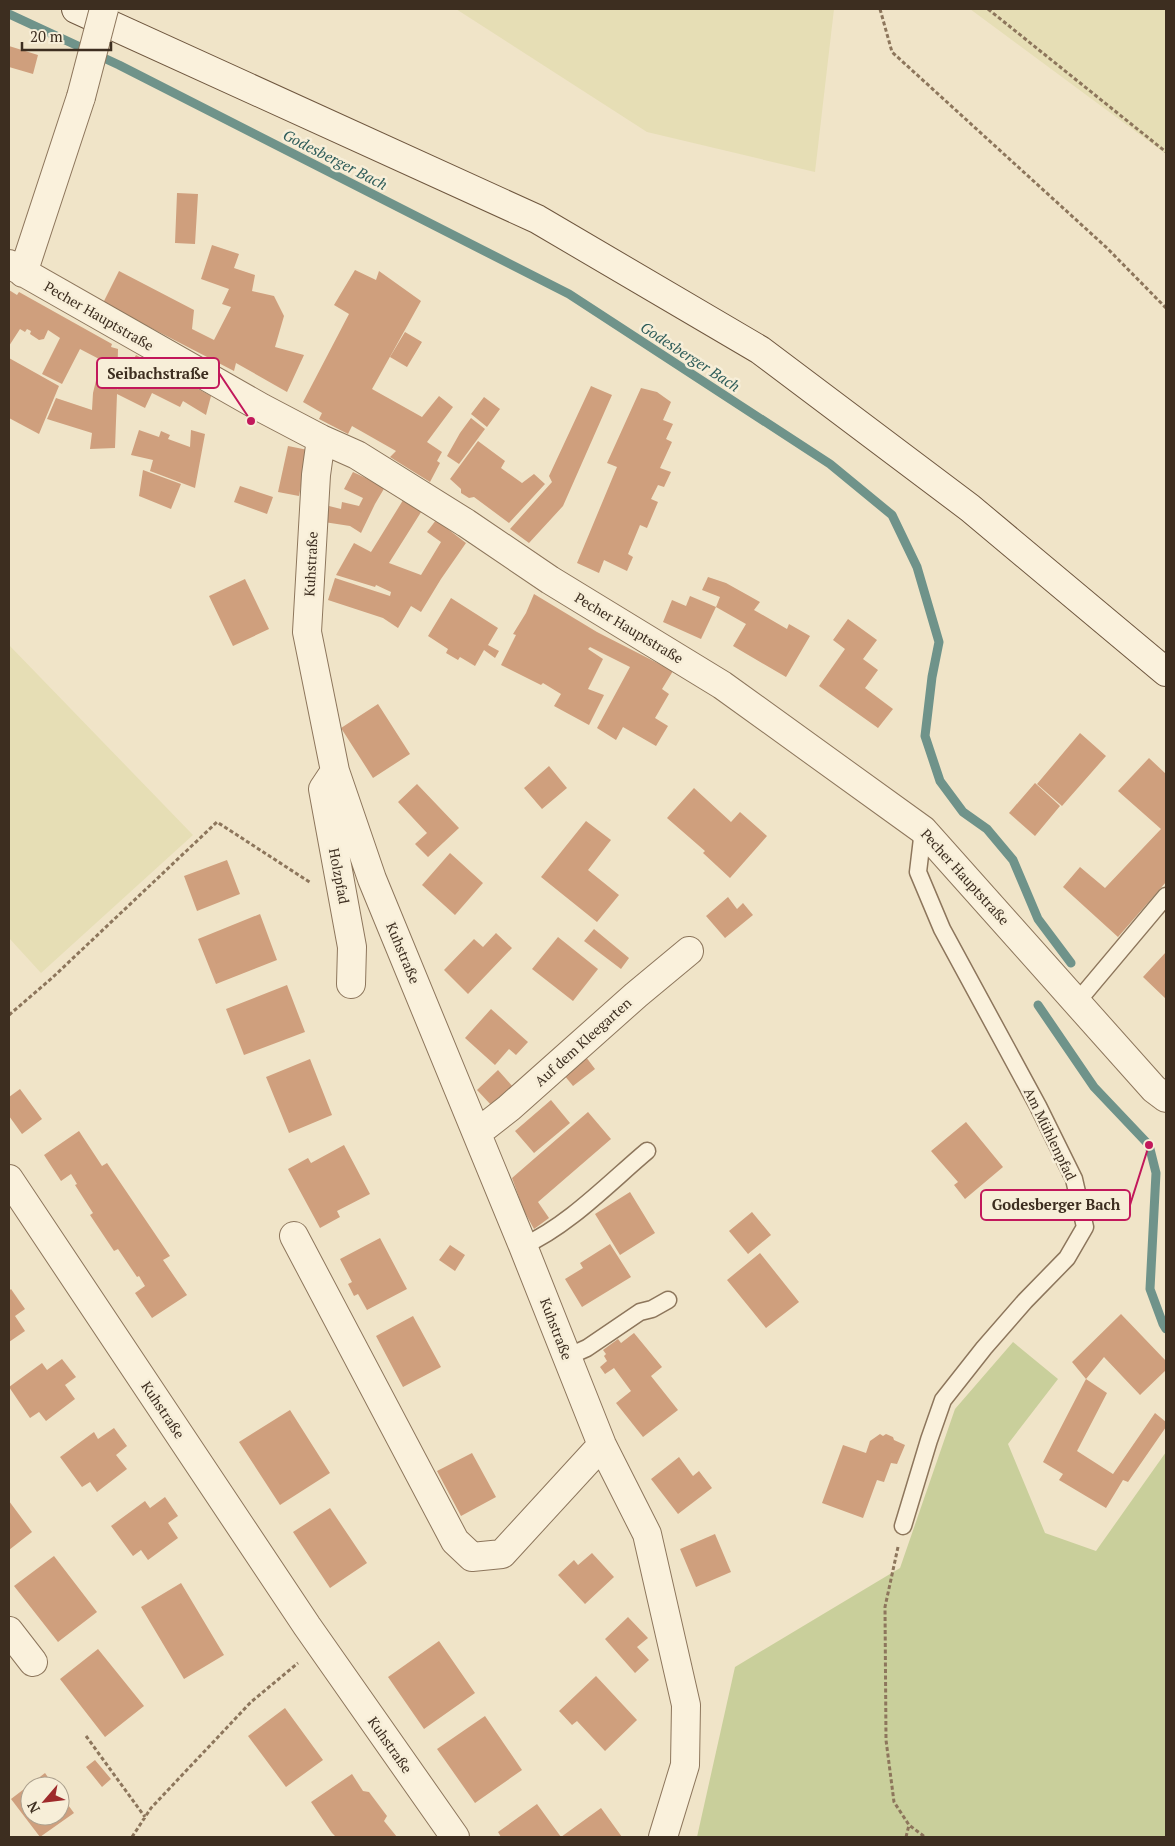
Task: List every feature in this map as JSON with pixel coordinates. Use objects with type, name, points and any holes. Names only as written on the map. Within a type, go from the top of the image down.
[{"type":"street","points":[[76,9],[537,219],[760,350],[970,508],[1166,672]]},
{"type":"street","points":[[16,268],[81,97],[104,9]]},
{"type":"street","name":"Pecher Hauptstraße","points":[[16,268],[191,369],[321,439],[357,455],[466,523],[550,580],[722,685],[923,830],[1154,1089],[1166,1098]]},
{"type":"street","name":"Kuhstraße","points":[[321,439],[316,475],[307,632],[335,771],[372,879],[524,1246],[566,1357],[602,1445],[647,1534],[686,1705],[685,1765],[663,1837]]},
{"type":"street","name":"Holzpfad","points":[[335,771],[323,789],[352,946],[351,984]]},
{"type":"street","name":"Auf dem Kleegarten","points":[[477,1133],[509,1108],[636,995],[689,951]]},
{"type":"street","name":"Kuhstraße","points":[[9,1179],[320,1645],[455,1837]]},
{"type":"street","points":[[294,1236],[455,1541],[472,1557],[502,1554],[602,1445]]},
{"type":"street","points":[[9,1631],[33,1662]]},
{"type":"lane","name":"Am Mühlenpfad","points":[[903,1526],[943,1400],[984,1348],[1067,1258],[1084,1227],[1074,1179],[1038,1106],[942,929],[918,872],[923,830]]},
{"type":"lane","points":[[1077,1002],[1166,896]]},
{"type":"lane","points":[[524,1246],[538,1240],[562,1223],[647,1151]]},
{"type":"lane","points":[[566,1357],[587,1348],[640,1312],[652,1309],[668,1300]]},
{"type":"path","points":[[880,9],[892,52],[1107,248],[1166,308]]},
{"type":"path","points":[[988,9],[1166,152]]},
{"type":"path","points":[[9,1015],[52,978],[217,822],[345,905]]},
{"type":"path","points":[[903,1526],[885,1607],[886,1740],[894,1802],[910,1825],[925,1837]]},
{"type":"path","points":[[132,1837],[151,1808],[251,1702],[320,1645]]},
{"type":"path","points":[[86,1736],[145,1817]]},
{"type":"path","points":[[906,1837],[910,1825]]},
{"type":"shaded area","points":[[456,9],[834,9],[815,172],[647,132]]},
{"type":"shaded area","points":[[970,9],[1166,9],[1166,154]]},
{"type":"shaded area","points":[[9,645],[193,835],[41,973],[9,938]]},
{"type":"green space","points":[[1013,1342],[1058,1379],[1008,1444],[1045,1533],[1096,1551],[1166,1452],[1166,1837],[697,1837],[735,1667],[900,1568],[955,1409]]},
{"type":"building","points":[[9,46],[38,55],[33,74],[9,67]]},
{"type":"building","points":[[177,193],[198,194],[195,244],[175,243]]},
{"type":"building","points":[[212,245],[239,254],[234,268],[255,275],[252,291],[274,296],[284,316],[275,347],[304,355],[287,392],[236,363],[234,371],[103,303],[119,271],[194,310],[192,329],[214,340],[231,307],[222,304],[229,289],[201,279]]},
{"type":"building","points":[[355,270],[376,280],[379,271],[421,301],[372,389],[422,417],[439,396],[453,407],[427,442],[442,452],[437,461],[440,463],[430,482],[390,457],[396,451],[352,426],[348,434],[319,419],[322,413],[303,402],[349,314],[334,305]]},
{"type":"building","points":[[9,290],[17,295],[19,292],[112,344],[111,347],[118,349],[117,390],[136,355],[211,396],[206,415],[183,401],[180,407],[152,393],[145,408],[117,394],[115,448],[90,449],[92,433],[47,419],[56,398],[92,410],[93,393],[101,360],[80,349],[62,384],[42,374],[60,338],[48,330],[44,339],[39,340],[30,334],[31,331],[27,329],[25,332],[20,329],[9,346]]},
{"type":"building","points":[[405,332],[422,342],[407,367],[390,357]]},
{"type":"building","points":[[9,358],[59,386],[39,434],[9,418]]},
{"type":"building","points":[[591,386],[612,395],[563,506],[529,543],[510,529],[552,482],[549,476]]},
{"type":"building","points":[[641,388],[657,392],[671,402],[663,420],[673,424],[666,439],[672,442],[660,468],[671,472],[664,487],[658,485],[651,499],[658,502],[647,528],[640,525],[628,554],[633,557],[627,571],[604,560],[599,573],[577,563],[617,467],[607,463]]},
{"type":"building","points":[[484,397],[500,409],[487,427],[471,414]]},
{"type":"building","points":[[471,418],[485,429],[459,464],[447,456]]},
{"type":"building","points":[[139,430],[159,437],[161,431],[170,435],[168,439],[190,447],[191,430],[205,434],[195,488],[150,471],[153,460],[131,455]]},
{"type":"building","points":[[478,441],[505,461],[501,468],[522,483],[534,474],[545,484],[509,523],[474,497],[469,498],[461,493],[461,489],[450,479]]},
{"type":"building","points":[[288,446],[308,450],[299,496],[278,492]]},
{"type":"building","points":[[143,470],[181,484],[171,509],[139,496]]},
{"type":"building","points":[[353,472],[385,487],[361,533],[350,526],[324,522],[325,505],[341,509],[342,502],[359,506],[363,498],[344,489]]},
{"type":"building","points":[[240,486],[273,497],[267,514],[234,502]]},
{"type":"building","points":[[405,497],[423,509],[389,563],[421,575],[441,542],[427,532],[436,520],[466,543],[421,612],[411,606],[398,628],[383,618],[328,600],[335,578],[390,596],[391,592],[376,585],[375,587],[336,575],[354,543],[371,552]]},
{"type":"building","points":[[708,577],[726,583],[760,602],[754,610],[787,629],[789,624],[810,636],[786,677],[733,646],[746,624],[716,607],[720,597],[702,590]]},
{"type":"building","points":[[245,579],[269,629],[233,646],[209,596]]},
{"type":"building","points":[[534,594],[597,632],[673,671],[662,689],[669,694],[655,718],[668,726],[656,746],[623,727],[616,740],[597,728],[630,667],[590,647],[588,649],[603,659],[588,689],[604,695],[589,725],[554,706],[561,694],[543,683],[541,685],[501,665],[516,635],[513,634],[526,613]]},
{"type":"building","points":[[690,596],[716,607],[701,639],[663,622],[672,600],[686,606]]},
{"type":"building","points":[[451,598],[498,628],[488,645],[499,651],[495,658],[484,650],[475,666],[460,657],[458,660],[446,653],[448,649],[428,636]]},
{"type":"building","points":[[848,619],[877,640],[863,659],[878,670],[865,688],[893,709],[878,728],[819,686],[845,649],[833,640]]},
{"type":"building","points":[[378,704],[410,754],[373,778],[341,728]]},
{"type":"building","points":[[1080,733],[1106,756],[1062,806],[1037,784]]},
{"type":"building","points":[[1149,758],[1166,774],[1166,882],[1118,937],[1063,887],[1080,867],[1105,888],[1161,829],[1118,791]]},
{"type":"building","points":[[549,766],[567,788],[542,809],[524,788]]},
{"type":"building","points":[[1035,783],[1060,806],[1035,836],[1009,813]]},
{"type":"building","points":[[417,784],[459,828],[428,857],[415,844],[427,833],[398,802]]},
{"type":"building","points":[[694,788],[731,822],[740,812],[767,836],[730,878],[703,853],[705,851],[667,818]]},
{"type":"building","points":[[586,821],[611,840],[588,870],[619,895],[597,922],[541,877]]},
{"type":"building","points":[[450,853],[483,883],[455,915],[422,885]]},
{"type":"building","points":[[227,860],[240,894],[197,911],[184,876]]},
{"type":"building","points":[[728,897],[737,909],[743,903],[753,915],[725,938],[706,916]]},
{"type":"building","points":[[260,914],[277,960],[216,984],[198,939]]},
{"type":"building","points":[[594,929],[629,958],[621,969],[584,941]]},
{"type":"building","points":[[496,933],[512,948],[468,994],[444,970],[474,939],[483,947]]},
{"type":"building","points":[[558,937],[598,969],[573,1001],[532,969]]},
{"type":"building","points":[[1166,952],[1166,999],[1143,977]]},
{"type":"building","points":[[287,985],[305,1032],[244,1055],[226,1009]]},
{"type":"building","points":[[491,1009],[528,1042],[516,1055],[509,1049],[495,1065],[465,1038]]},
{"type":"building","points":[[586,1057],[595,1069],[573,1086],[564,1075]]},
{"type":"building","points":[[310,1059],[332,1115],[289,1133],[266,1077]]},
{"type":"building","points":[[498,1070],[513,1087],[492,1106],[477,1090]]},
{"type":"building","points":[[20,1089],[42,1119],[22,1134],[9,1116],[9,1097]]},
{"type":"building","points":[[551,1100],[570,1123],[534,1153],[515,1131]]},
{"type":"building","points":[[588,1112],[611,1139],[538,1202],[549,1218],[534,1229],[524,1211],[512,1178]]},
{"type":"building","points":[[966,1122],[1003,1167],[965,1199],[954,1185],[958,1182],[931,1151]]},
{"type":"building","points":[[79,1131],[102,1166],[107,1163],[170,1256],[163,1260],[187,1295],[152,1318],[135,1293],[145,1286],[139,1276],[137,1277],[118,1249],[114,1251],[90,1215],[93,1213],[75,1185],[77,1184],[71,1174],[61,1181],[44,1155]]},
{"type":"building","points":[[344,1145],[370,1194],[337,1211],[340,1217],[320,1228],[288,1169],[308,1158],[311,1163]]},
{"type":"building","points":[[630,1192],[655,1233],[620,1255],[595,1214]]},
{"type":"building","points":[[752,1212],[771,1235],[748,1254],[729,1231]]},
{"type":"building","points":[[380,1238],[407,1289],[367,1310],[358,1294],[354,1296],[348,1284],[352,1282],[340,1259]]},
{"type":"building","points":[[610,1244],[631,1277],[582,1307],[565,1279],[583,1268],[580,1263]]},
{"type":"building","points":[[450,1245],[465,1255],[455,1271],[439,1260]]},
{"type":"building","points":[[760,1253],[799,1302],[766,1328],[727,1280]]},
{"type":"building","points":[[11,1289],[25,1309],[15,1316],[25,1331],[9,1342],[9,1291]]},
{"type":"building","points":[[1121,1314],[1166,1361],[1166,1370],[1140,1395],[1104,1357],[1086,1379],[1072,1362]]},
{"type":"building","points":[[413,1316],[441,1367],[403,1387],[376,1336]]},
{"type":"building","points":[[634,1333],[662,1367],[651,1376],[678,1410],[643,1437],[616,1403],[631,1391],[614,1368],[605,1374],[600,1367],[607,1361],[603,1350],[618,1339],[621,1343]]},
{"type":"building","points":[[62,1359],[76,1377],[65,1385],[75,1399],[46,1421],[39,1412],[30,1418],[9,1387],[42,1363],[47,1370]]},
{"type":"building","points":[[1086,1379],[1107,1393],[1077,1451],[1113,1474],[1155,1413],[1166,1422],[1166,1427],[1128,1482],[1123,1480],[1106,1508],[1059,1480],[1063,1474],[1043,1462]]},
{"type":"building","points":[[290,1410],[330,1473],[280,1505],[239,1442]]},
{"type":"building","points":[[114,1428],[127,1446],[116,1455],[127,1469],[97,1492],[90,1482],[82,1487],[60,1457],[94,1432],[98,1439]]},
{"type":"building","points":[[880,1434],[893,1437],[894,1440],[905,1445],[897,1464],[891,1463],[884,1482],[877,1480],[863,1518],[822,1503],[843,1445],[866,1453],[870,1441]]},
{"type":"building","points":[[472,1453],[496,1497],[461,1516],[437,1471]]},
{"type":"building","points":[[679,1457],[693,1476],[699,1471],[712,1488],[678,1514],[651,1479]]},
{"type":"building","points":[[165,1497],[178,1516],[168,1523],[178,1538],[148,1560],[141,1550],[133,1556],[111,1526],[145,1501],[150,1508]]},
{"type":"building","points":[[9,1501],[32,1532],[9,1550]]},
{"type":"building","points":[[330,1508],[367,1563],[330,1588],[293,1532]]},
{"type":"building","points":[[715,1534],[731,1572],[696,1587],[680,1549]]},
{"type":"building","points":[[592,1553],[614,1577],[585,1604],[558,1575],[574,1560],[578,1565]]},
{"type":"building","points":[[54,1556],[97,1612],[58,1642],[14,1586]]},
{"type":"building","points":[[181,1583],[224,1655],[184,1679],[141,1607]]},
{"type":"building","points":[[628,1617],[648,1638],[637,1647],[649,1660],[635,1673],[605,1639]]},
{"type":"building","points":[[439,1641],[475,1693],[424,1729],[388,1677]]},
{"type":"building","points":[[98,1649],[144,1706],[105,1737],[60,1679]]},
{"type":"building","points":[[596,1676],[637,1720],[605,1751],[577,1721],[572,1725],[559,1711]]},
{"type":"building","points":[[285,1708],[323,1760],[286,1787],[248,1736]]},
{"type":"building","points":[[485,1716],[522,1770],[475,1803],[437,1749]]},
{"type":"building","points":[[95,1760],[111,1779],[102,1787],[86,1767]]},
{"type":"building","points":[[352,1774],[363,1791],[369,1792],[387,1816],[384,1821],[397,1837],[336,1837],[332,1833],[311,1802]]},
{"type":"building","points":[[20,1792],[20,1811],[11,1799]]},
{"type":"building","points":[[537,1804],[561,1837],[501,1837],[498,1832]]},
{"type":"building","points":[[70,1808],[74,1813],[70,1816]]},
{"type":"building","points":[[601,1808],[622,1837],[561,1837]]},
{"type":"building","points":[[32,1826],[56,1826],[40,1837]]},
{"type":"waterway","name":"Godesberger Bach","points":[[9,14],[119,65],[569,294],[830,464],[892,515],[917,567],[939,642],[932,677],[925,736],[940,781],[963,812],[987,829],[1013,860],[1038,919],[1071,963]]},
{"type":"waterway","name":"Godesberger Bach","points":[[1038,1005],[1094,1087],[1149,1145],[1156,1173],[1150,1289],[1166,1329]]},
{"type":"place","name":"Seibachstraße","points":[[251,421]]},
{"type":"place","name":"Godesberger Bach","points":[[1149,1145]]}]
